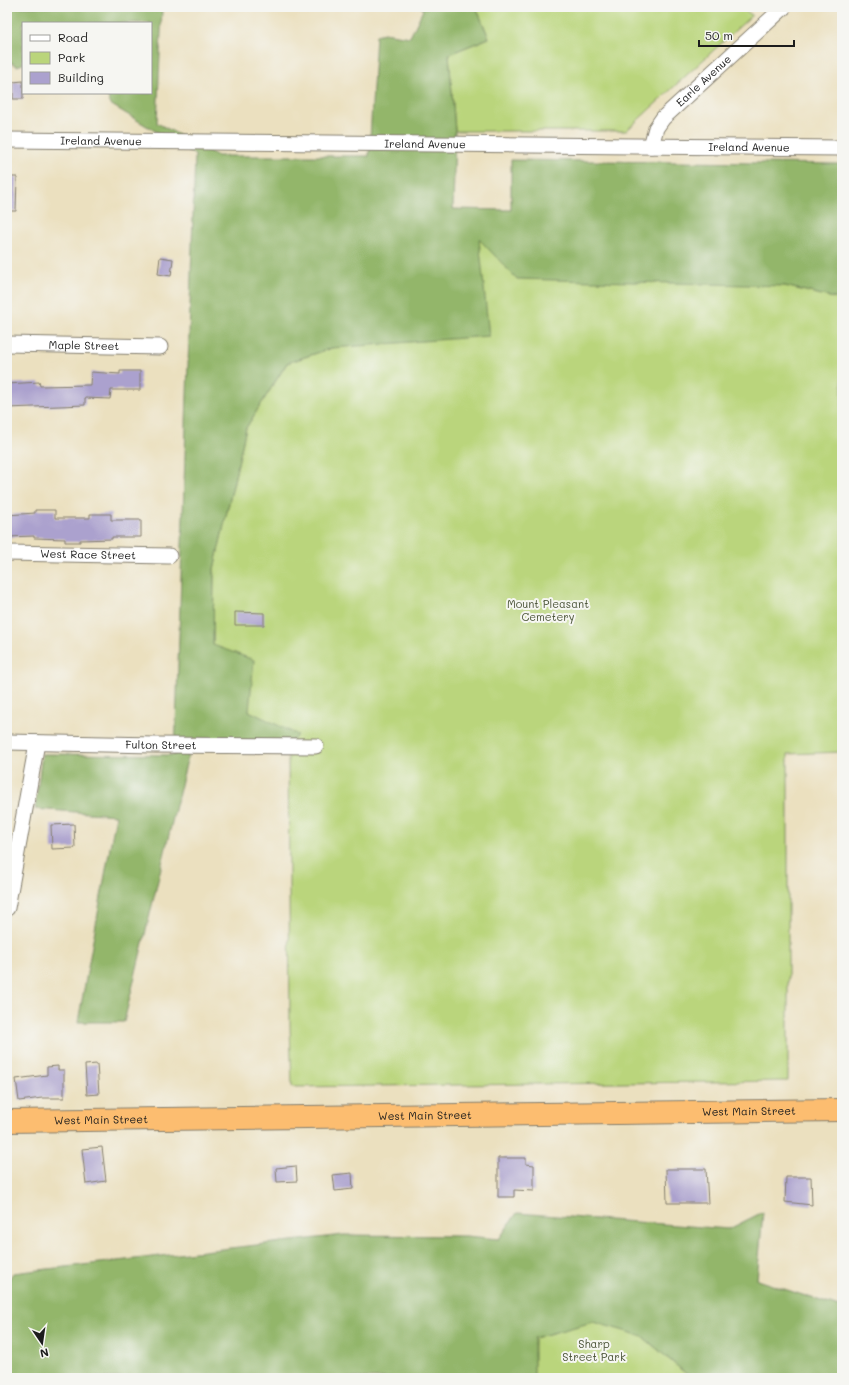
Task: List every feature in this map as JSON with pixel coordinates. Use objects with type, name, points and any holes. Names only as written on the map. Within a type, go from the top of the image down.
[{"type":"highway","name":"West Main Street","points":[[7,1121],[842,1110]]},
{"type":"street","name":"Earle Avenue","points":[[651,146],[656,128],[663,118],[784,7]]},
{"type":"street","name":"Ireland Avenue","points":[[7,140],[842,148]]},
{"type":"street","name":"Maple Street","points":[[7,344],[160,346]]},
{"type":"street","name":"West Race Street","points":[[7,553],[169,556]]},
{"type":"street","name":"Fulton Street","points":[[7,742],[316,746]]},
{"type":"street","points":[[7,908],[37,743]]},
{"type":"green space","points":[[7,7],[192,7],[162,9],[157,123],[218,156],[369,156],[376,35],[384,33],[410,37],[423,10],[421,7],[476,7],[489,38],[449,54],[455,131],[453,209],[511,210],[511,160],[842,164],[842,300],[785,286],[517,279],[479,239],[489,336],[332,348],[287,363],[246,428],[214,569],[213,645],[254,660],[249,711],[298,735],[288,745],[192,739],[124,1022],[78,1022],[116,815],[35,809],[42,754],[175,755],[195,155],[110,104],[107,94],[152,94],[152,22],[22,22],[22,64],[17,66],[7,60]]},
{"type":"green space","points":[[476,7],[739,7],[752,15],[626,131],[455,131],[449,54],[489,38]]},
{"type":"green space","name":"Mount Pleasant Cemetery","points":[[479,238],[785,286],[842,300],[842,752],[788,754],[788,1081],[292,1087],[290,1026],[288,745],[249,711],[213,646],[214,569],[246,428],[287,363],[332,348]]},
{"type":"green space","points":[[763,1212],[757,1280],[842,1308],[842,1378],[691,1378],[642,1336],[593,1322],[534,1338],[534,1378],[7,1378],[7,1282],[13,1273],[343,1235],[466,1236],[499,1239],[517,1213],[729,1229]]},
{"type":"green space","name":"Sharp Street Park","points":[[593,1321],[642,1336],[691,1378],[530,1378],[534,1338]]},
{"type":"building","points":[[22,81],[23,99],[13,99],[13,82]]},
{"type":"building","points":[[7,177],[17,177],[16,211],[7,211]]},
{"type":"building","points":[[160,257],[173,259],[171,276],[158,274]]},
{"type":"building","points":[[120,371],[140,371],[140,390],[111,390],[110,399],[85,398],[85,405],[7,408],[7,384],[39,382],[40,386],[90,385],[91,372],[120,374]]},
{"type":"building","points":[[35,510],[55,510],[55,518],[90,518],[90,514],[111,514],[111,520],[141,520],[141,537],[112,537],[112,539],[65,542],[65,539],[34,538],[34,536],[7,537],[7,515],[35,513]]},
{"type":"building","points":[[235,612],[264,613],[264,625],[235,625]]},
{"type":"building","points":[[74,824],[75,848],[52,849],[51,825]]},
{"type":"building","points":[[97,1064],[99,1094],[87,1095],[85,1065]]},
{"type":"building","points":[[58,1066],[58,1070],[64,1070],[64,1098],[42,1098],[19,1101],[16,1079],[47,1075],[47,1067]]},
{"type":"building","points":[[102,1147],[106,1181],[86,1184],[82,1149]]},
{"type":"building","points":[[498,1158],[526,1158],[526,1164],[534,1165],[534,1191],[514,1190],[514,1197],[498,1197]]},
{"type":"building","points":[[296,1166],[297,1181],[277,1182],[276,1168]]},
{"type":"building","points":[[666,1169],[706,1169],[708,1203],[667,1203]]},
{"type":"building","points":[[352,1173],[353,1189],[335,1191],[333,1175]]},
{"type":"building","points":[[786,1177],[811,1177],[812,1205],[785,1202]]}]
